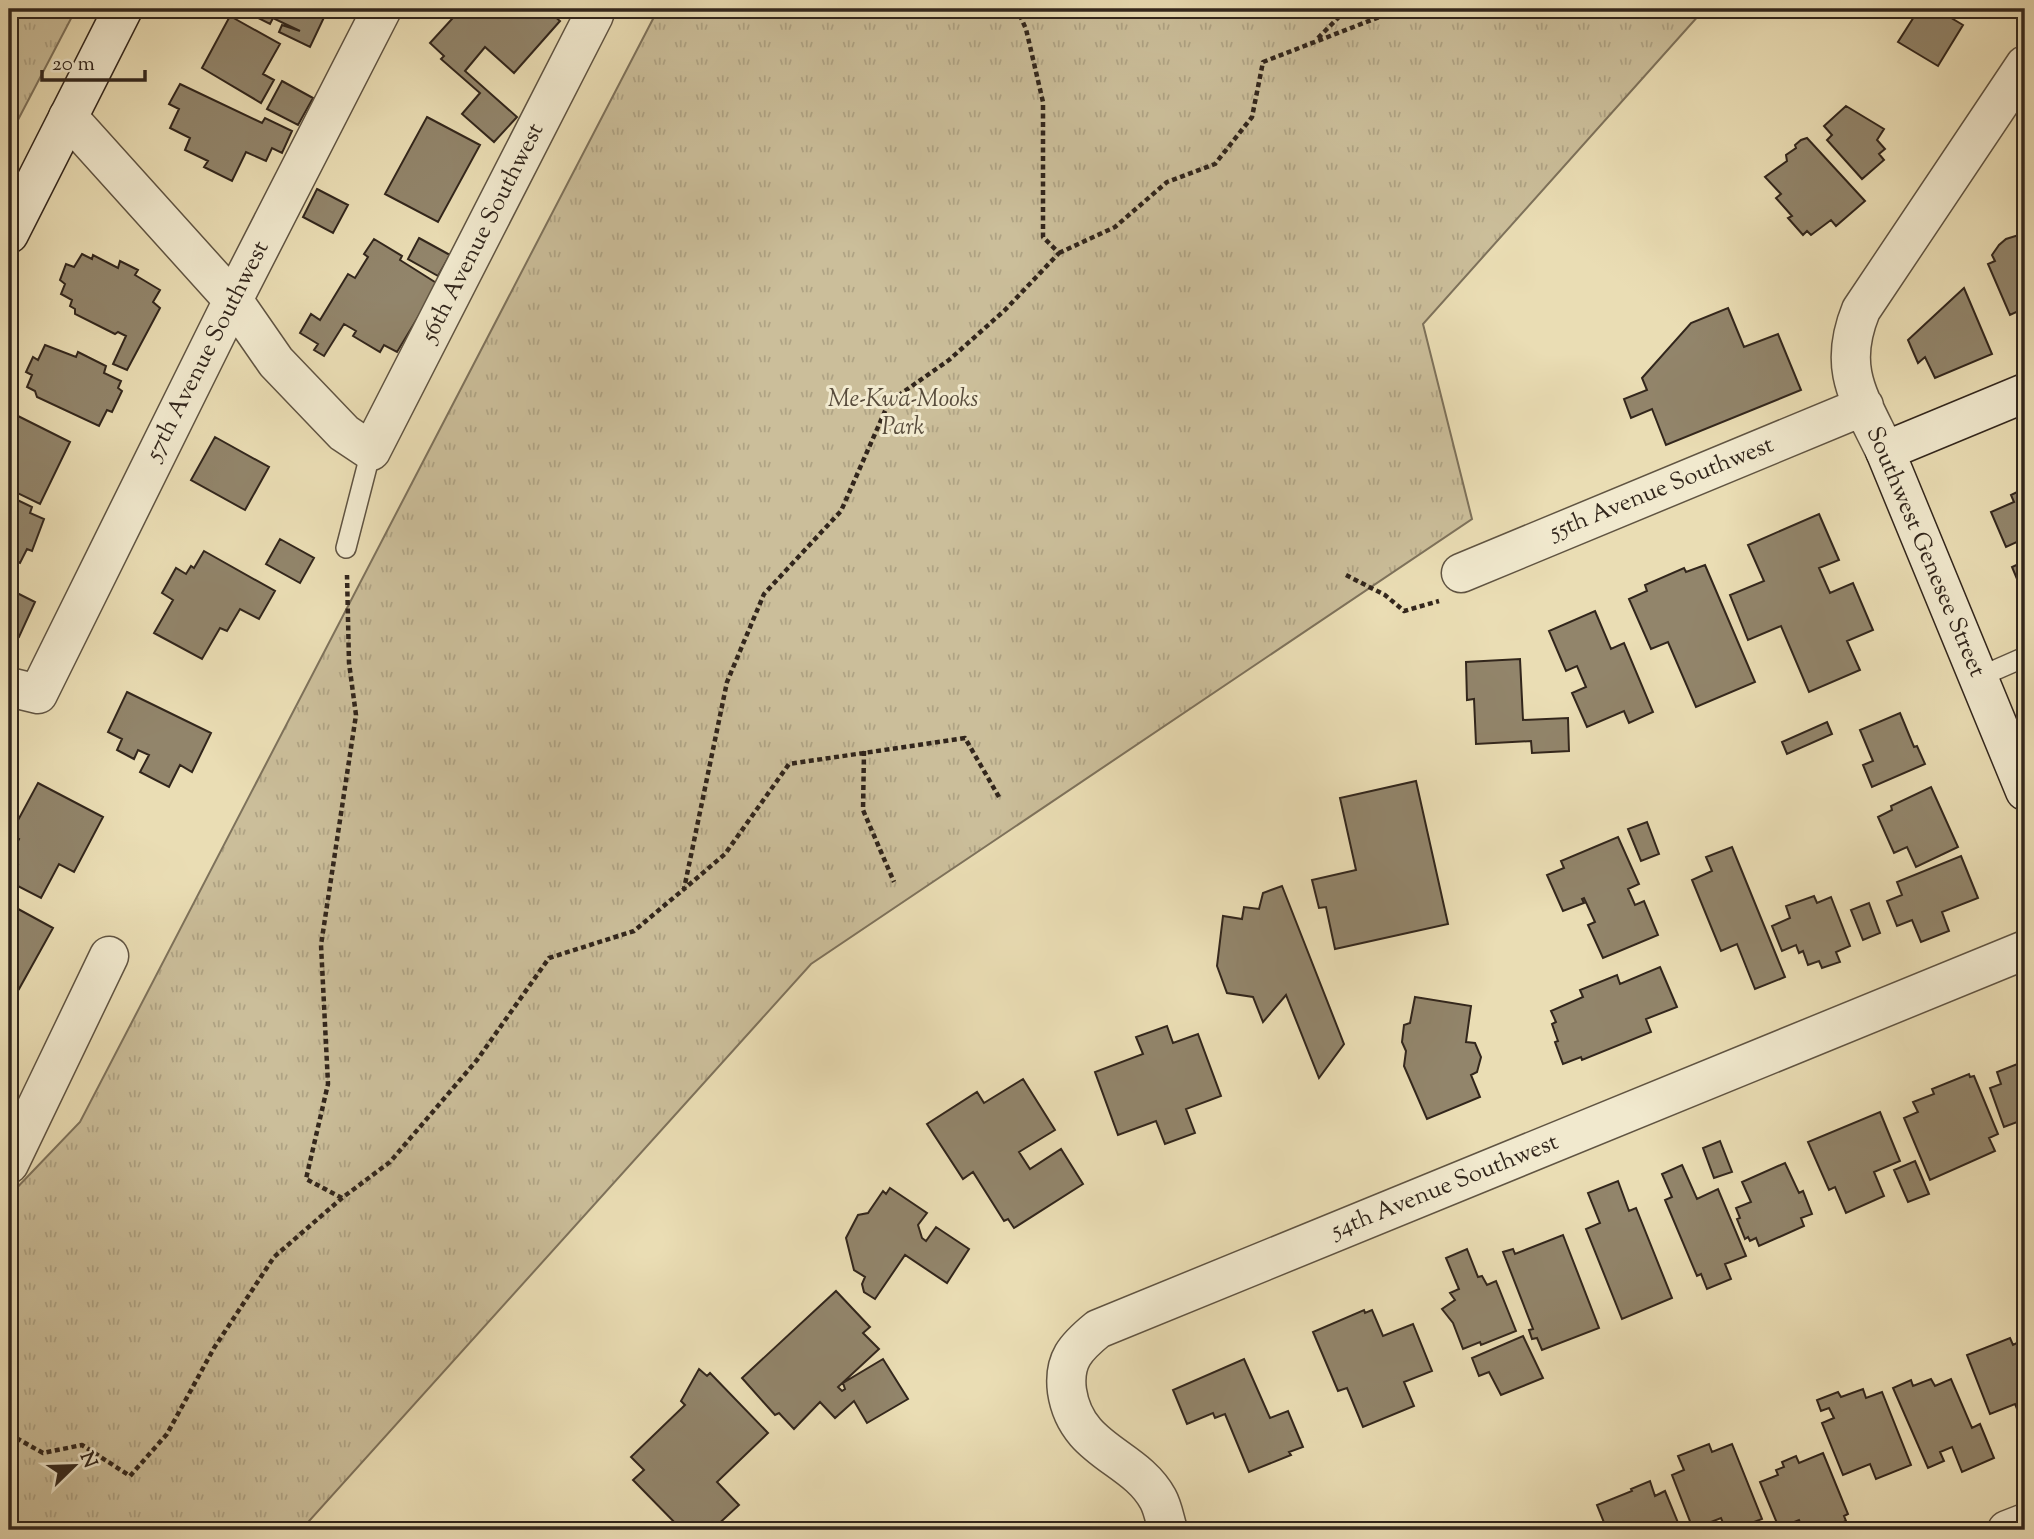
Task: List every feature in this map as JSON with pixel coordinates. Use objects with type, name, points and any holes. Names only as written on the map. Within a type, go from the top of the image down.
[{"type":"street","points":[[9,234],[123,9]]},
{"type":"street","name":"57th Avenue Southwest","points":[[23,691],[233,300],[382,9]]},
{"type":"street","name":"56th Avenue Southwest","points":[[371,451],[592,12]]},
{"type":"street","name":"Southwest Genesee Street","points":[[2025,65],[1861,310],[1852,333],[1849,357],[1853,381],[1885,451],[2025,791]]},
{"type":"street","points":[[68,117],[233,300],[276,362],[344,433],[371,451]]},
{"type":"street","points":[[1885,451],[2025,393]]},
{"type":"street","name":"55th Avenue Southwest","points":[[1461,573],[1864,406]]},
{"type":"street","name":"54th Avenue Southwest","points":[[1168,1530],[1158,1499],[1141,1478],[1081,1430],[1069,1401],[1065,1374],[1076,1347],[1098,1329],[2025,950]]},
{"type":"street","points":[[9,1164],[109,956]]},
{"type":"street","points":[[2007,1530],[2025,1522]]},
{"type":"lane","points":[[346,548],[371,451]]},
{"type":"lane","points":[[1977,678],[2025,657]]},
{"type":"path","points":[[1017,9],[1026,29],[1043,102],[1043,237],[1059,253]]},
{"type":"path","points":[[1315,40],[1339,17],[1352,9]]},
{"type":"path","points":[[684,889],[727,682],[764,594],[841,511],[888,402],[949,360],[1005,310],[1059,253],[1115,228],[1167,181],[1215,164],[1252,117],[1263,62],[1399,9]]},
{"type":"path","points":[[342,1198],[306,1179],[328,1084],[321,945],[356,715],[349,663],[346,548]]},
{"type":"path","points":[[1346,575],[1385,595],[1404,611],[1454,595],[1461,573]]},
{"type":"path","points":[[9,1434],[43,1453],[82,1445],[130,1476],[167,1434],[214,1348],[274,1257],[342,1198],[390,1162],[477,1060],[549,958],[634,931],[725,855],[789,764],[965,738],[999,797]]},
{"type":"path","points":[[864,751],[863,810],[894,882]]},
{"type":"green space","points":[[9,9],[76,9],[9,137]]},
{"type":"green space","name":"Me-Kwa-Mooks Park","points":[[649,9],[1698,9],[1700,14],[1423,324],[1472,519],[811,964],[301,1530],[9,1530],[9,1196],[80,1122],[654,17]]},
{"type":"building","points":[[257,9],[328,9],[310,47],[279,32],[282,25],[300,31],[273,18],[270,24],[254,16]]},
{"type":"building","points":[[461,9],[546,9],[560,21],[514,73],[485,47],[465,71],[517,117],[494,142],[462,114],[480,93],[441,59],[444,56],[430,43]]},
{"type":"building","points":[[1919,9],[1936,9],[1963,25],[1938,66],[1898,42]]},
{"type":"building","points":[[230,16],[280,44],[263,74],[274,80],[261,103],[202,68]]},
{"type":"building","points":[[282,81],[313,98],[298,125],[267,109]]},
{"type":"building","points":[[180,84],[262,123],[265,118],[292,131],[282,153],[272,148],[266,161],[246,152],[232,181],[204,167],[208,161],[185,150],[190,138],[170,128],[179,109],[169,104]]},
{"type":"building","points":[[1846,106],[1884,129],[1877,140],[1885,149],[1879,154],[1884,160],[1862,179],[1827,140],[1832,135],[1824,126]]},
{"type":"building","points":[[427,117],[480,145],[438,222],[385,194]]},
{"type":"building","points":[[1807,138],[1865,201],[1836,226],[1831,220],[1811,235],[1807,231],[1803,235],[1788,218],[1792,216],[1776,198],[1781,194],[1765,177],[1787,161],[1786,155],[1796,148],[1795,145],[1801,140]]},
{"type":"building","points":[[317,189],[348,205],[333,233],[303,217]]},
{"type":"building","points":[[2025,233],[2025,308],[2010,315],[1988,264],[1995,261],[1992,255],[2006,239]]},
{"type":"building","points":[[419,238],[450,255],[438,276],[408,259]]},
{"type":"building","points":[[374,239],[402,256],[400,260],[438,284],[397,352],[384,345],[380,352],[353,336],[356,331],[344,324],[324,356],[314,350],[318,344],[300,333],[311,314],[320,320],[348,274],[355,278],[368,257],[364,254]]},
{"type":"building","points":[[82,254],[92,259],[93,255],[118,268],[120,261],[138,270],[135,275],[160,290],[153,302],[160,308],[127,370],[113,364],[126,336],[118,332],[115,334],[75,314],[75,309],[70,306],[72,300],[61,294],[65,284],[60,280],[66,264],[74,267]]},
{"type":"building","points":[[1964,288],[1992,354],[1935,378],[1925,357],[1918,363],[1908,340]]},
{"type":"building","points":[[1728,308],[1744,347],[1778,334],[1801,390],[1666,445],[1652,409],[1631,418],[1624,399],[1647,390],[1642,378],[1691,323]]},
{"type":"building","points":[[45,345],[76,357],[78,352],[106,366],[104,373],[121,381],[118,388],[122,391],[112,412],[107,410],[99,426],[37,397],[35,391],[27,387],[32,375],[26,372],[33,357],[38,360]]},
{"type":"building","points":[[10,412],[70,442],[40,504],[9,489]]},
{"type":"building","points":[[215,437],[269,467],[245,510],[191,480]]},
{"type":"building","points":[[2025,488],[2025,548],[2021,540],[2006,547],[1991,512],[2014,502],[2011,495]]},
{"type":"building","points":[[9,496],[32,507],[30,513],[44,519],[32,551],[27,549],[20,563],[9,558]]},
{"type":"building","points":[[1819,514],[1839,560],[1819,568],[1830,593],[1853,583],[1873,630],[1847,641],[1860,670],[1809,692],[1781,626],[1748,640],[1730,595],[1764,581],[1748,545]]},
{"type":"building","points":[[280,539],[314,558],[300,583],[266,564]]},
{"type":"building","points":[[204,551],[275,591],[259,619],[240,609],[227,631],[220,628],[202,659],[154,633],[173,600],[162,593],[176,568],[186,574],[191,566],[194,568]]},
{"type":"building","points":[[2025,561],[2025,598],[2012,567]]},
{"type":"building","points":[[1705,565],[1755,682],[1696,707],[1668,642],[1651,649],[1629,599],[1647,591],[1645,585],[1684,568],[1686,572]]},
{"type":"building","points":[[9,589],[35,602],[19,637],[9,632]]},
{"type":"building","points":[[1595,611],[1611,649],[1624,643],[1653,712],[1629,723],[1624,711],[1587,727],[1572,693],[1586,687],[1577,666],[1566,671],[1549,631]]},
{"type":"building","points":[[1520,659],[1523,720],[1568,718],[1569,751],[1532,753],[1531,741],[1476,744],[1474,699],[1467,700],[1466,662]]},
{"type":"building","points":[[127,692],[211,733],[192,772],[180,765],[169,787],[140,772],[149,755],[138,750],[134,759],[117,750],[122,739],[108,732]]},
{"type":"building","points":[[1900,713],[1914,747],[1917,746],[1925,764],[1872,787],[1863,765],[1873,761],[1860,730]]},
{"type":"building","points":[[1827,722],[1832,734],[1787,754],[1782,742]]},
{"type":"building","points":[[1416,781],[1448,924],[1335,949],[1326,907],[1319,908],[1312,880],[1356,870],[1340,798]]},
{"type":"building","points":[[38,783],[103,817],[74,872],[59,864],[41,898],[10,882],[18,865],[9,860],[19,839],[10,835]]},
{"type":"building","points":[[1931,787],[1958,847],[1916,867],[1907,847],[1894,853],[1878,817],[1892,810],[1891,806]]},
{"type":"building","points":[[1647,822],[1659,854],[1641,861],[1628,829]]},
{"type":"building","points":[[1618,837],[1639,884],[1628,889],[1635,905],[1644,901],[1658,935],[1603,958],[1588,925],[1595,922],[1584,898],[1584,903],[1563,911],[1547,875],[1564,868],[1561,861]]},
{"type":"building","points":[[1732,847],[1785,977],[1755,989],[1737,944],[1721,951],[1692,880],[1712,871],[1706,857]]},
{"type":"building","points":[[1961,856],[1978,898],[1942,912],[1949,931],[1921,942],[1912,920],[1897,926],[1887,901],[1902,895],[1897,882]]},
{"type":"building","points":[[1282,886],[1344,1044],[1319,1078],[1286,995],[1263,1022],[1253,997],[1227,993],[1217,966],[1223,916],[1242,919],[1244,907],[1259,909],[1263,893]]},
{"type":"building","points":[[1814,896],[1817,903],[1831,897],[1850,946],[1836,952],[1840,962],[1822,968],[1819,961],[1808,965],[1803,951],[1799,953],[1796,945],[1782,951],[1772,926],[1790,918],[1786,906]]},
{"type":"building","points":[[1869,903],[1880,933],[1863,940],[1851,910]]},
{"type":"building","points":[[9,904],[53,928],[19,989],[9,983]]},
{"type":"building","points":[[1660,967],[1677,1007],[1646,1019],[1651,1032],[1582,1060],[1581,1057],[1563,1064],[1555,1042],[1558,1041],[1552,1024],[1556,1022],[1551,1011],[1583,997],[1580,990],[1617,975],[1620,984]]},
{"type":"building","points":[[1415,997],[1471,1006],[1466,1042],[1475,1043],[1481,1057],[1477,1072],[1471,1075],[1480,1097],[1427,1119],[1404,1066],[1404,1025],[1410,1023]]},
{"type":"building","points":[[1167,1026],[1173,1043],[1198,1034],[1221,1096],[1186,1109],[1195,1133],[1165,1144],[1156,1121],[1118,1135],[1095,1072],[1143,1054],[1136,1037]]},
{"type":"building","points":[[2025,1061],[2025,1124],[2019,1127],[2017,1122],[2004,1127],[1990,1088],[2001,1084],[1997,1072]]},
{"type":"building","points":[[1969,1074],[1970,1077],[1974,1076],[1998,1134],[1989,1138],[1995,1151],[1930,1180],[1904,1118],[1918,1112],[1913,1102],[1934,1094],[1932,1089]]},
{"type":"building","points":[[1023,1079],[1055,1130],[1019,1152],[1030,1169],[1061,1149],[1083,1184],[1014,1228],[1008,1219],[1004,1221],[973,1172],[963,1179],[927,1124],[977,1092],[984,1103]]},
{"type":"building","points":[[1880,1112],[1900,1161],[1874,1172],[1884,1196],[1846,1213],[1835,1187],[1829,1190],[1808,1142]]},
{"type":"building","points":[[1720,1141],[1732,1172],[1714,1178],[1703,1148]]},
{"type":"building","points":[[1915,1161],[1929,1194],[1908,1202],[1894,1170]]},
{"type":"building","points":[[1785,1163],[1799,1193],[1803,1191],[1812,1214],[1801,1218],[1804,1226],[1759,1246],[1756,1238],[1750,1241],[1748,1237],[1745,1239],[1737,1219],[1740,1218],[1736,1208],[1751,1202],[1742,1182]]},
{"type":"building","points":[[1682,1165],[1697,1199],[1718,1189],[1746,1256],[1725,1264],[1731,1279],[1707,1289],[1701,1274],[1697,1276],[1665,1200],[1672,1197],[1662,1174]]},
{"type":"building","points":[[1618,1181],[1629,1211],[1636,1208],[1672,1298],[1622,1319],[1586,1229],[1600,1223],[1588,1193]]},
{"type":"building","points":[[890,1188],[927,1213],[918,1225],[922,1238],[926,1241],[936,1227],[969,1249],[947,1283],[905,1255],[875,1299],[864,1292],[862,1284],[865,1277],[854,1270],[846,1238],[858,1215],[868,1213],[883,1191],[886,1194]]},
{"type":"building","points":[[1563,1235],[1599,1328],[1542,1350],[1537,1338],[1532,1339],[1529,1330],[1533,1329],[1503,1252],[1513,1249],[1515,1254]]},
{"type":"building","points":[[1467,1249],[1478,1277],[1482,1276],[1487,1285],[1496,1281],[1516,1331],[1463,1349],[1453,1323],[1442,1309],[1455,1300],[1450,1293],[1459,1289],[1446,1258]]},
{"type":"building","points":[[836,1291],[870,1327],[863,1333],[879,1349],[838,1387],[842,1391],[845,1389],[843,1383],[883,1359],[908,1399],[867,1423],[854,1401],[835,1418],[820,1402],[794,1429],[779,1413],[775,1415],[742,1378]]},
{"type":"building","points":[[1364,1310],[1365,1313],[1372,1310],[1383,1336],[1413,1324],[1432,1371],[1404,1382],[1414,1406],[1363,1427],[1347,1388],[1338,1391],[1313,1332]]},
{"type":"building","points":[[1523,1336],[1543,1378],[1501,1395],[1489,1372],[1479,1376],[1472,1358]]},
{"type":"building","points":[[2010,1338],[2013,1345],[2023,1340],[2025,1345],[2025,1429],[2015,1404],[1990,1414],[1967,1355]]},
{"type":"building","points":[[1244,1359],[1270,1418],[1288,1411],[1303,1447],[1289,1452],[1291,1455],[1249,1472],[1225,1414],[1215,1418],[1213,1413],[1187,1424],[1173,1390]]},
{"type":"building","points":[[699,1369],[707,1376],[710,1373],[768,1433],[717,1482],[739,1505],[712,1530],[682,1530],[633,1480],[644,1470],[631,1457],[685,1405],[681,1401]]},
{"type":"building","points":[[1931,1379],[1935,1386],[1951,1379],[1972,1428],[1980,1424],[1994,1458],[1962,1472],[1952,1447],[1940,1452],[1944,1461],[1928,1468],[1893,1388],[1911,1380],[1913,1386]]},
{"type":"building","points":[[1863,1389],[1866,1398],[1882,1392],[1911,1465],[1876,1479],[1870,1464],[1843,1475],[1822,1423],[1834,1418],[1829,1408],[1821,1411],[1817,1400],[1838,1392],[1841,1397]]},
{"type":"building","points":[[1709,1444],[1712,1452],[1732,1444],[1762,1519],[1726,1530],[1721,1518],[1693,1529],[1672,1475],[1684,1470],[1678,1456]]},
{"type":"building","points":[[1823,1453],[1848,1514],[1844,1516],[1846,1521],[1823,1530],[1803,1530],[1799,1520],[1779,1528],[1760,1482],[1778,1475],[1776,1470],[1784,1467],[1782,1462],[1796,1456],[1799,1463]]},
{"type":"building","points":[[1650,1481],[1655,1496],[1665,1491],[1681,1530],[1607,1530],[1597,1505]]}]
